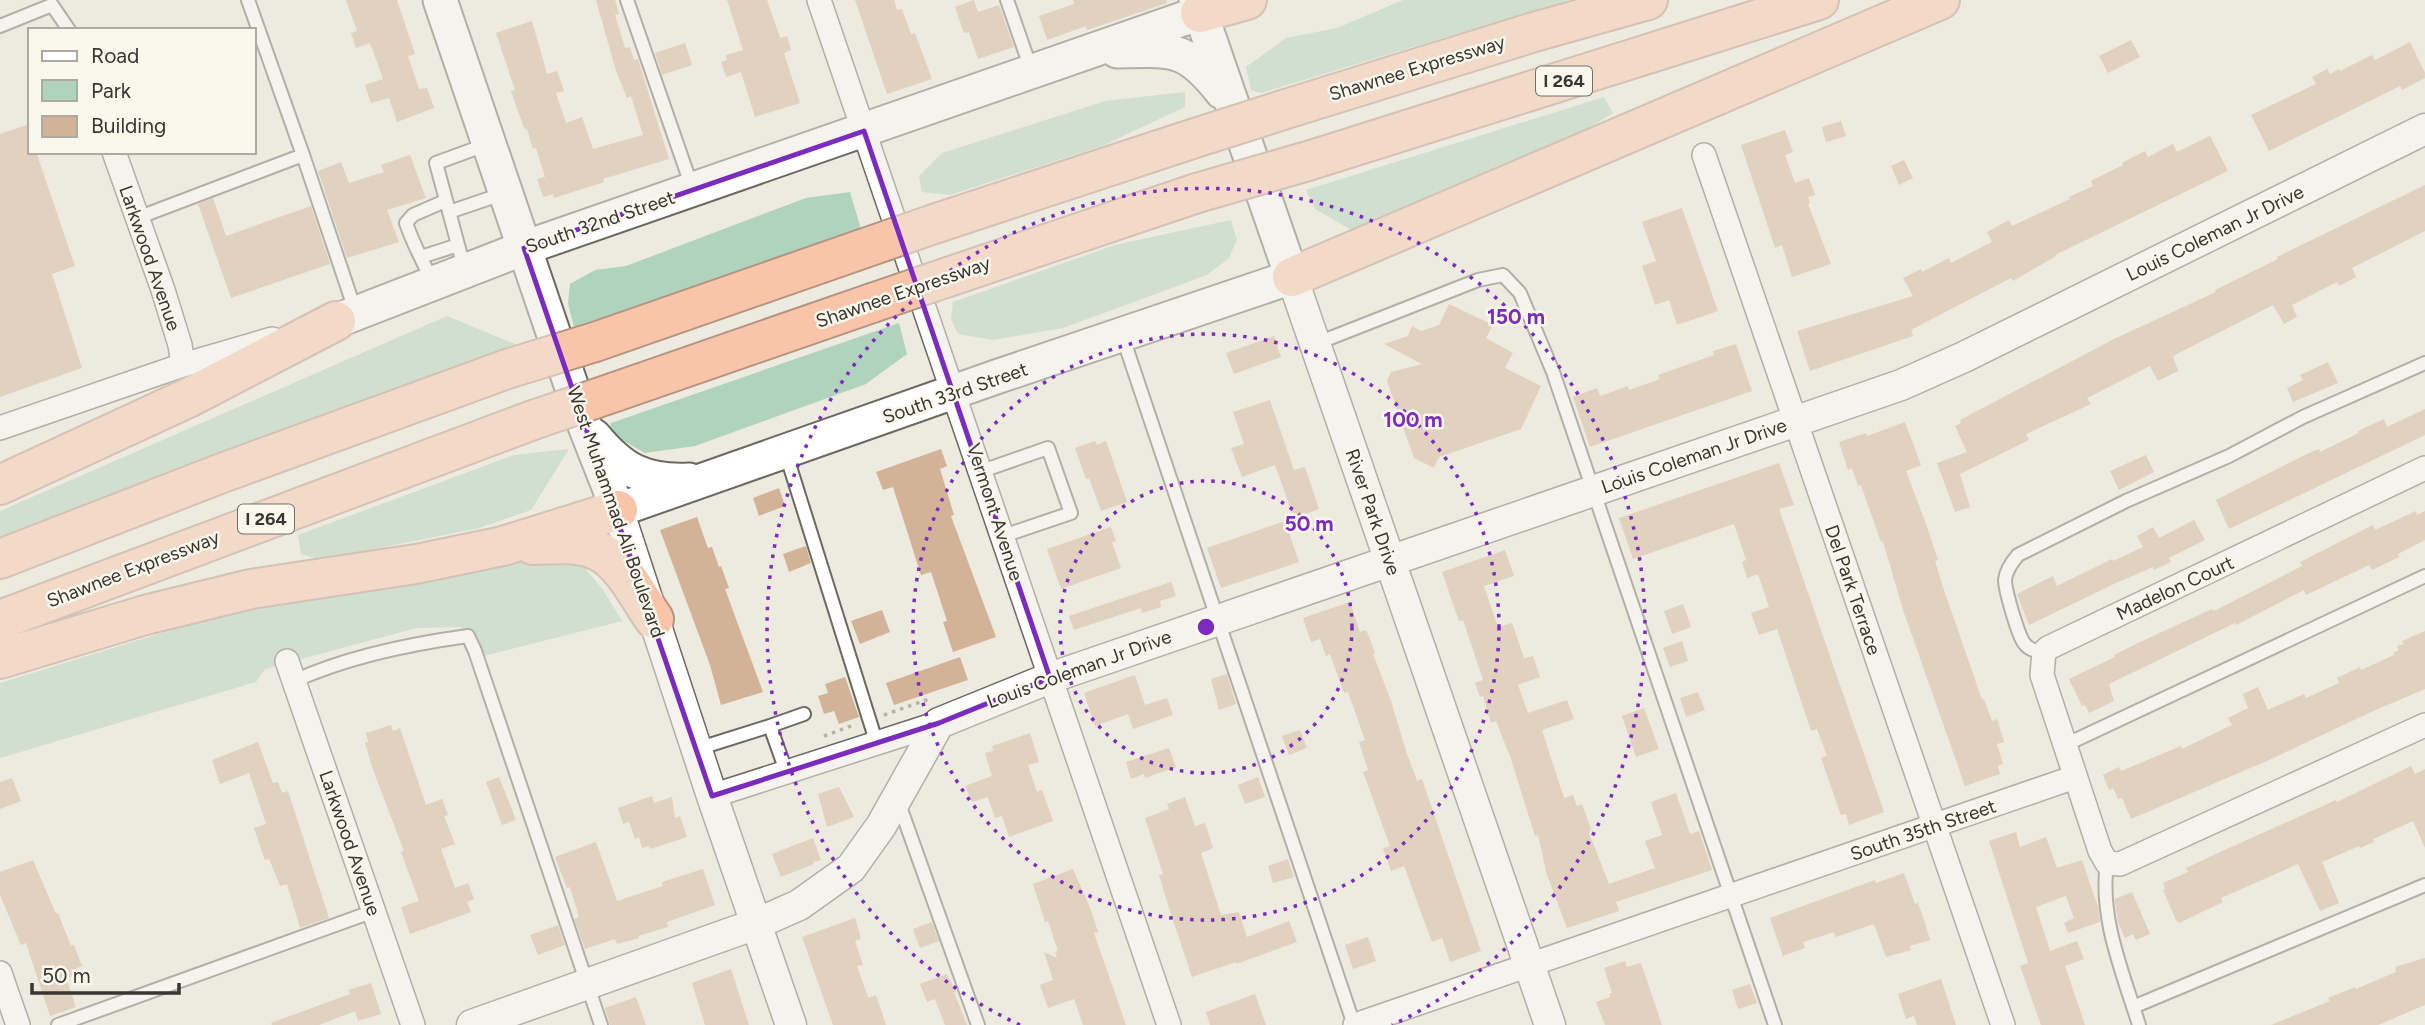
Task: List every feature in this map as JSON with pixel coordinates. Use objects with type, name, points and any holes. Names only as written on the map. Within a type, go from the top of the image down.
[{"type":"highway","points":[[1198,6],[1247,0]]},
{"type":"highway","name":"Shawnee Expressway","points":[[0,559],[222,473],[507,369],[594,342],[862,248],[1286,109],[1534,32],[1648,0]]},
{"type":"highway","name":"Shawnee Expressway","points":[[0,620],[533,420],[1197,192],[1308,161],[1819,0]]},
{"type":"highway","points":[[1292,278],[1940,0]]},
{"type":"highway","points":[[0,485],[188,398],[346,317]]},
{"type":"highway","points":[[0,659],[145,615],[251,589],[416,564],[503,546],[618,510]]},
{"type":"highway","points":[[503,546],[567,544],[598,551],[616,565],[654,619]]},
{"type":"main road","name":"West Muhammad Ali Boulevard","points":[[440,0],[585,426],[618,510]]},
{"type":"main road","name":"South 32nd Street","points":[[346,317],[427,271],[462,258],[524,248],[1032,72],[1198,6]]},
{"type":"main road","name":"River Park Drive","points":[[1198,6],[1292,278]]},
{"type":"main road","points":[[1090,51],[1175,51],[1197,64],[1230,103]]},
{"type":"main road","name":"South 33rd Street","points":[[618,510],[701,479],[1292,278]]},
{"type":"main road","points":[[585,426],[607,452],[643,477],[667,481],[701,479]]},
{"type":"street","name":"Vermont Avenue","points":[[819,0],[1170,1025]]},
{"type":"street","name":"Louis Coleman Jr Drive","points":[[712,796],[876,741],[939,723],[1050,678],[1901,385],[1964,357],[2425,129]]},
{"type":"street","name":"Larkwood Avenue","points":[[115,154],[177,334],[183,365]]},
{"type":"street","name":"Del Park Terrace","points":[[1704,155],[2003,1025]]},
{"type":"street","name":"River Park Drive","points":[[1292,278],[1550,1025]]},
{"type":"street","name":"South 32nd Street","points":[[0,428],[183,365],[346,317]]},
{"type":"street","name":"Madelon Court","points":[[2043,652],[2425,468]]},
{"type":"street","name":"West Muhammad Ali Boulevard","points":[[618,510],[791,1025]]},
{"type":"street","points":[[2043,652],[2042,675],[2099,851],[2106,863],[2120,864],[2425,725]]},
{"type":"street","name":"Larkwood Avenue","points":[[290,671],[414,1025]]},
{"type":"street","points":[[472,1025],[756,924],[799,905],[851,868],[881,826],[939,723]]},
{"type":"street","name":"South 35th Street","points":[[1354,1025],[2075,777]]},
{"type":"street","points":[[0,973],[11,1019]]},
{"type":"lane","points":[[248,0],[303,155],[346,317]]},
{"type":"lane","points":[[627,0],[693,190]]},
{"type":"lane","points":[[1007,0],[1032,72]]},
{"type":"lane","points":[[0,26],[52,5],[68,28]]},
{"type":"lane","points":[[462,258],[436,163],[489,144]]},
{"type":"lane","points":[[137,218],[303,155]]},
{"type":"lane","points":[[427,271],[414,250],[406,223],[413,215],[506,193]]},
{"type":"lane","points":[[1315,344],[1478,280],[1503,275],[1520,293],[1553,372],[1775,1025]]},
{"type":"lane","points":[[1122,335],[1354,1025]]},
{"type":"lane","points":[[2043,652],[2032,650],[2024,644],[2008,597],[2005,579],[2010,565],[2018,555],[2126,501],[2229,456],[2303,416],[2425,363]]},
{"type":"lane","points":[[982,471],[1048,448],[1071,513],[1003,536]]},
{"type":"lane","points":[[785,452],[876,741]]},
{"type":"lane","points":[[2065,745],[2425,576]]},
{"type":"lane","points":[[290,671],[323,668],[434,641],[468,636],[601,1025]]},
{"type":"lane","points":[[697,749],[804,714]]},
{"type":"lane","points":[[770,726],[786,771]]},
{"type":"lane","points":[[896,796],[978,1025]]},
{"type":"lane","points":[[2106,863],[2103,887],[2105,908],[2139,1025]]},
{"type":"lane","points":[[2133,1007],[2425,886]]},
{"type":"lane","points":[[58,1025],[374,911]]},
{"type":"highlighted area","points":[[864,131],[1050,678],[939,723],[712,796],[524,248]]},
{"type":"green space","points":[[1403,0],[1569,0],[1261,93],[1251,90],[1246,67],[1286,38],[1337,28]]},
{"type":"green space","points":[[1185,92],[1185,107],[1102,146],[950,195],[922,192],[919,176],[942,153],[1105,101]]},
{"type":"green space","points":[[1604,97],[1613,113],[1580,133],[1355,232],[1315,209],[1306,190]]},
{"type":"green space","points":[[850,192],[861,229],[575,331],[568,303],[570,284],[595,270],[626,266],[806,198]]},
{"type":"green space","points":[[1231,220],[1237,240],[1229,258],[1207,275],[1063,328],[993,340],[958,334],[951,319],[953,302],[1115,245]]},
{"type":"green space","points":[[447,316],[515,344],[0,542],[0,511]]},
{"type":"green space","points":[[899,323],[907,354],[866,384],[695,446],[645,453],[608,432],[611,423]]},
{"type":"green space","points":[[569,449],[531,510],[479,528],[320,560],[301,554],[298,535],[514,455]]},
{"type":"green space","points":[[549,557],[583,566],[603,590],[622,621],[483,656],[461,627],[416,628],[265,669],[256,682],[0,758],[0,683],[213,617]]},
{"type":"building","points":[[346,0],[397,0],[415,54],[408,56],[419,89],[427,88],[434,108],[397,122],[389,98],[371,103],[365,85],[383,79],[370,43],[356,48],[351,33],[357,31]]},
{"type":"building","points":[[596,0],[615,0],[619,14],[615,15],[625,48],[630,47],[634,60],[638,59],[669,159],[603,179],[604,182],[554,198],[553,194],[543,197],[537,179],[545,177],[536,148],[533,149],[516,106],[511,91],[515,90],[496,33],[532,21],[547,74],[557,71],[564,91],[556,93],[566,123],[582,117],[593,149],[643,135],[631,96],[627,98],[616,71]]},
{"type":"building","points":[[727,0],[767,0],[780,38],[787,36],[791,50],[784,53],[800,103],[755,117],[741,72],[726,77],[721,62],[727,60],[726,55],[743,50]]},
{"type":"building","points":[[855,0],[894,0],[897,10],[902,9],[911,34],[915,33],[932,79],[887,94]]},
{"type":"building","points":[[974,0],[978,12],[999,5],[1014,47],[978,59],[969,32],[964,33],[955,7]]},
{"type":"building","points":[[1073,0],[1166,0],[1167,3],[1087,30],[1086,26],[1047,40],[1039,16],[1074,4]]},
{"type":"building","points":[[2131,40],[2140,57],[2108,73],[2099,56]]},
{"type":"building","points":[[2410,42],[2425,78],[2402,90],[2400,86],[2269,151],[2251,115],[2316,84],[2312,77],[2327,69],[2330,74],[2339,69],[2340,71],[2372,55],[2375,60]]},
{"type":"building","points":[[685,43],[692,65],[662,75],[655,53]]},
{"type":"building","points":[[1841,121],[1846,136],[1826,142],[1822,127]]},
{"type":"building","points":[[27,125],[28,128],[28,154],[37,154],[75,266],[52,274],[82,368],[0,397],[0,134]]},
{"type":"building","points":[[1785,130],[1793,152],[1785,155],[1795,183],[1809,178],[1815,195],[1808,197],[1808,204],[1831,264],[1792,277],[1782,245],[1775,248],[1741,145]]},
{"type":"building","points":[[2210,136],[2228,171],[2055,255],[2013,281],[2011,278],[1951,309],[1911,330],[1913,336],[1810,371],[1797,331],[1913,296],[1903,278],[1949,258],[1951,263],[1992,242],[1987,232],[2009,220],[2012,226],[2070,199],[2069,197],[2093,186],[2091,181],[2145,151],[2148,157],[2173,144],[2177,152]]},
{"type":"building","points":[[410,155],[426,198],[387,210],[399,242],[347,258],[318,171],[341,162],[349,183],[384,172],[381,165]]},
{"type":"building","points":[[1904,160],[1913,178],[1899,185],[1891,166]]},
{"type":"building","points":[[2425,185],[2425,231],[2352,268],[2356,277],[2339,286],[2337,282],[2292,305],[2297,317],[2284,324],[2273,305],[2173,356],[2178,371],[2158,381],[2150,366],[2087,398],[2091,404],[2026,434],[2029,440],[1960,474],[1970,507],[1955,512],[1937,463],[1967,452],[1955,426],[1961,423],[1960,420],[2114,339],[2216,292],[2215,290],[2278,259],[2277,257]]},
{"type":"building","points":[[213,198],[226,236],[311,206],[330,264],[231,298],[198,204]]},
{"type":"building","points":[[1682,208],[1718,311],[1677,325],[1669,300],[1655,305],[1642,266],[1656,261],[1642,222]]},
{"type":"building","points":[[1449,304],[1493,325],[1486,338],[1513,353],[1505,368],[1541,386],[1521,429],[1439,457],[1434,468],[1414,458],[1387,381],[1391,372],[1422,364],[1384,344],[1408,336],[1412,326],[1421,331],[1439,325]]},
{"type":"building","points":[[1274,336],[1281,357],[1234,374],[1226,353]]},
{"type":"building","points":[[1736,344],[1752,391],[1590,447],[1573,397],[1597,388],[1600,396],[1628,386],[1629,390],[1660,379],[1658,375],[1714,355],[1713,351]]},
{"type":"building","points":[[2328,362],[2338,383],[2293,402],[2287,388],[2303,380],[2300,375]]},
{"type":"building","points":[[1270,400],[1294,470],[1305,467],[1319,509],[1294,518],[1275,465],[1242,477],[1231,448],[1244,444],[1233,412]]},
{"type":"building","points":[[2425,409],[2425,435],[2229,529],[2216,500],[2384,419],[2387,427]]},
{"type":"building","points":[[1905,422],[1921,465],[1906,471],[1938,560],[1935,561],[1942,584],[1982,700],[1984,699],[1992,721],[1997,719],[2004,742],[1997,744],[2003,764],[1998,766],[2000,774],[1965,786],[1903,610],[1883,541],[1881,542],[1861,485],[1858,486],[1852,468],[1848,470],[1839,442],[1866,433],[1867,436]]},
{"type":"building","points":[[1095,441],[1097,445],[1106,441],[1127,502],[1101,511],[1075,448]]},
{"type":"building","points":[[941,449],[947,466],[940,469],[954,515],[951,516],[996,637],[953,652],[943,622],[947,621],[931,572],[921,575],[893,487],[883,490],[876,472]]},
{"type":"building","points":[[2146,455],[2154,472],[2119,490],[2110,471]]},
{"type":"building","points":[[1779,463],[1794,505],[1779,509],[1884,812],[1849,825],[1846,814],[1841,815],[1821,758],[1827,756],[1817,729],[1811,731],[1777,629],[1759,635],[1751,613],[1769,607],[1758,574],[1747,578],[1742,562],[1746,560],[1734,524],[1633,559],[1619,518]]},
{"type":"building","points":[[779,488],[785,506],[759,516],[753,498]]},
{"type":"building","points":[[2416,511],[2417,515],[2425,511],[2425,540],[2398,554],[2399,557],[2372,570],[2369,565],[2306,595],[2304,590],[2109,684],[2114,701],[2089,713],[2085,705],[2082,706],[2069,679],[2140,642],[2212,609],[2214,611],[2302,566],[2300,562],[2373,525],[2375,530]]},
{"type":"building","points":[[697,517],[708,548],[712,547],[719,567],[721,566],[729,588],[725,589],[763,692],[721,705],[710,665],[660,530]]},
{"type":"building","points":[[2194,520],[2205,540],[2169,558],[2171,562],[2116,583],[2029,625],[2017,594],[2053,576],[2057,586],[2143,547],[2137,536],[2153,527],[2159,538]]},
{"type":"building","points":[[1285,521],[1299,562],[1221,588],[1207,548]]},
{"type":"building","points":[[1111,527],[1116,541],[1112,542],[1121,568],[1061,589],[1047,549]]},
{"type":"building","points":[[806,546],[811,563],[789,572],[783,554]]},
{"type":"building","points":[[1505,550],[1514,576],[1484,586],[1498,627],[1512,623],[1524,658],[1533,656],[1540,677],[1518,685],[1528,713],[1567,700],[1574,719],[1542,730],[1564,798],[1573,795],[1577,806],[1582,804],[1591,829],[1589,833],[1609,884],[1655,868],[1645,841],[1662,835],[1651,802],[1676,793],[1690,834],[1699,831],[1712,870],[1616,902],[1619,911],[1567,928],[1547,875],[1538,835],[1535,836],[1511,759],[1496,721],[1491,723],[1483,696],[1480,697],[1475,683],[1483,680],[1463,620],[1459,621],[1442,572]]},
{"type":"building","points":[[1171,582],[1176,596],[1160,601],[1161,607],[1142,613],[1141,608],[1074,630],[1069,616]]},
{"type":"building","points":[[1350,602],[1360,632],[1366,630],[1370,639],[1406,751],[1417,781],[1422,779],[1481,951],[1450,962],[1442,938],[1432,942],[1404,866],[1391,871],[1383,848],[1390,846],[1363,772],[1368,770],[1359,742],[1365,740],[1348,692],[1344,693],[1330,654],[1326,656],[1320,639],[1311,642],[1303,618]]},
{"type":"building","points":[[1683,604],[1691,627],[1672,634],[1664,611]]},
{"type":"building","points":[[882,610],[890,632],[860,644],[851,621]]},
{"type":"building","points":[[2425,631],[2425,689],[2131,819],[2122,798],[2118,799],[2113,788],[2109,790],[2103,775],[2119,767],[2121,771],[2181,746],[2182,749],[2232,725],[2228,718],[2248,708],[2243,694],[2258,687],[2268,710],[2304,694],[2306,698],[2339,683],[2337,678],[2394,655],[2393,653],[2399,650],[2397,646],[2403,644],[2402,641]]},
{"type":"building","points":[[1682,641],[1688,661],[1670,667],[1663,648]]},
{"type":"building","points":[[960,657],[968,680],[894,705],[886,683]]},
{"type":"building","points":[[1227,674],[1236,704],[1219,710],[1211,679]]},
{"type":"building","points":[[1135,675],[1145,705],[1167,698],[1173,715],[1133,729],[1128,714],[1095,726],[1084,693]]},
{"type":"building","points":[[845,677],[859,717],[839,724],[834,711],[824,714],[818,696],[828,693],[825,684]]},
{"type":"building","points":[[1698,692],[1705,710],[1686,717],[1680,698]]},
{"type":"building","points":[[1644,708],[1659,749],[1636,757],[1622,716]]},
{"type":"building","points":[[391,725],[393,731],[400,728],[426,805],[442,799],[448,815],[444,816],[455,844],[441,849],[455,888],[468,883],[474,899],[467,902],[471,912],[410,934],[401,907],[419,901],[365,743],[368,742],[366,733]]},
{"type":"building","points":[[1300,730],[1307,748],[1289,755],[1282,736]]},
{"type":"building","points":[[1030,733],[1039,762],[1028,765],[1037,792],[1042,790],[1053,821],[1009,837],[1002,816],[995,818],[988,797],[972,802],[965,786],[992,776],[985,753],[993,751],[992,746]]},
{"type":"building","points":[[258,742],[273,783],[278,782],[282,793],[288,791],[329,918],[300,928],[287,884],[280,886],[269,859],[265,860],[254,828],[266,824],[249,773],[220,784],[212,760]]},
{"type":"building","points":[[1169,748],[1176,767],[1145,778],[1144,774],[1131,779],[1126,762]]},
{"type":"building","points":[[2411,766],[2415,774],[2425,769],[2425,848],[2413,821],[2373,839],[2374,842],[2322,862],[2339,903],[2320,911],[2298,864],[2221,898],[2223,902],[2179,923],[2176,920],[2163,890],[2163,883],[2188,872],[2186,868],[2336,800],[2337,802]]},
{"type":"building","points":[[499,777],[516,820],[502,825],[486,782]]},
{"type":"building","points":[[1258,777],[1265,797],[1245,804],[1238,785]]},
{"type":"building","points":[[12,778],[21,801],[0,809],[0,782]]},
{"type":"building","points":[[839,787],[854,817],[827,827],[818,794]]},
{"type":"building","points":[[652,796],[654,803],[672,797],[675,818],[680,816],[687,837],[650,849],[649,846],[642,848],[639,837],[635,839],[629,822],[623,824],[618,808]]},
{"type":"building","points":[[1185,797],[1195,826],[1205,823],[1213,848],[1201,853],[1221,915],[1239,912],[1247,937],[1289,921],[1297,942],[1192,977],[1159,875],[1163,874],[1145,818],[1169,809],[1167,804]]},
{"type":"building","points":[[2016,832],[2020,847],[2046,837],[2057,868],[2082,860],[2098,907],[2100,922],[2068,933],[2064,923],[2074,918],[2066,896],[2036,907],[2050,951],[2077,941],[2084,959],[2065,966],[2085,1025],[2041,1025],[2020,966],[2028,963],[1989,841]]},
{"type":"building","points":[[813,838],[821,860],[781,877],[772,854]]},
{"type":"building","points":[[596,842],[617,901],[663,886],[662,882],[703,869],[715,905],[667,922],[668,927],[638,936],[639,938],[617,944],[615,939],[585,949],[574,919],[579,917],[570,887],[567,888],[555,857]]},
{"type":"building","points":[[1288,859],[1294,877],[1273,883],[1268,866]]},
{"type":"building","points":[[33,860],[82,966],[75,969],[76,975],[66,978],[76,1007],[50,1016],[26,943],[21,945],[0,895],[0,872]]},
{"type":"building","points":[[1073,869],[1091,910],[1098,932],[1094,933],[1126,1025],[1083,1025],[1074,999],[1048,1008],[1040,985],[1053,980],[1044,952],[1057,958],[1055,952],[1058,951],[1033,884]]},
{"type":"building","points":[[1904,873],[1915,904],[1918,903],[1930,940],[1910,946],[1911,950],[1886,957],[1874,924],[1836,937],[1834,932],[1803,942],[1805,948],[1783,956],[1770,918],[1875,880],[1876,883]]},
{"type":"building","points":[[2132,892],[2150,934],[2136,940],[2133,934],[2125,938],[2118,922],[2115,903],[2115,899]]},
{"type":"building","points":[[855,918],[861,939],[855,941],[863,965],[857,966],[868,998],[876,995],[886,1025],[833,1025],[802,937]]},
{"type":"building","points":[[932,922],[939,941],[920,948],[913,929]]},
{"type":"building","points":[[558,925],[565,945],[538,955],[530,935]]},
{"type":"building","points":[[1368,937],[1376,961],[1353,969],[1345,945]]},
{"type":"building","points":[[2425,958],[2425,1005],[2378,1025],[2271,1025],[2330,1001],[2328,998],[2396,972],[2395,967]]},
{"type":"building","points":[[1625,961],[1627,967],[1641,963],[1662,1025],[1605,1025],[1596,1002],[1610,997],[1609,994],[1612,993],[1604,968]]},
{"type":"building","points":[[731,969],[749,1025],[705,1025],[692,983]]},
{"type":"building","points":[[947,974],[967,1025],[945,1025],[935,999],[927,1002],[920,984]]},
{"type":"building","points":[[1941,979],[1956,1025],[1917,1025],[1914,1016],[1906,1019],[1898,994]]},
{"type":"building","points":[[371,983],[381,1014],[358,1021],[355,1011],[319,1025],[271,1023],[350,994],[348,990]]},
{"type":"building","points":[[1750,984],[1757,1003],[1738,1009],[1732,990]]},
{"type":"building","points":[[1255,994],[1266,1025],[1210,1025],[1206,1012]]},
{"type":"building","points":[[636,997],[646,1025],[610,1025],[605,1008]]}]
